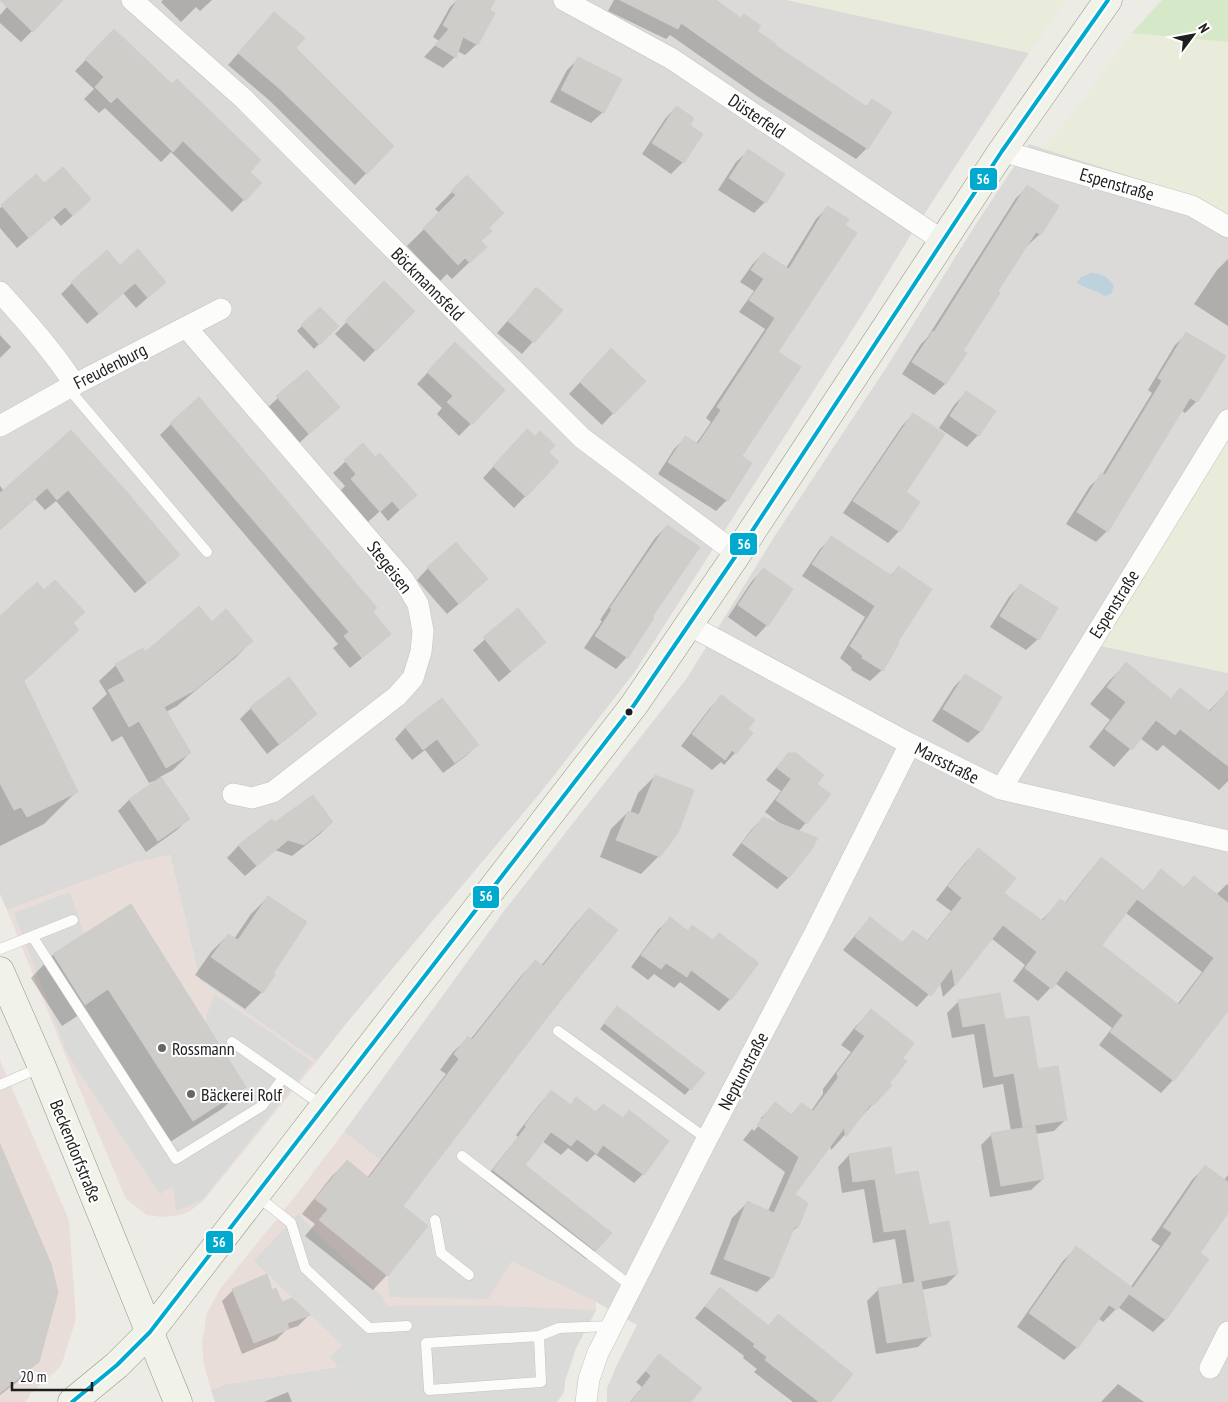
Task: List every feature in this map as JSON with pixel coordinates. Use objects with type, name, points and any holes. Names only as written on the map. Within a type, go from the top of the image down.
[{"type":"main road","points":[[72,1402],[117,1365],[150,1332],[634,705],[737,554],[1002,151],[1108,0]]},
{"type":"main road","name":"Beckendorfstraße","points":[[0,971],[42,1067],[178,1402]]},
{"type":"street","name":"Böckmannsfeld","points":[[132,0],[244,99],[582,438],[737,554]]},
{"type":"street","name":"Düsterfeld","points":[[564,0],[672,59],[943,240]]},
{"type":"street","name":"Espenstraße","points":[[1002,151],[1192,206],[1228,227]]},
{"type":"street","points":[[0,292],[45,342],[61,364],[71,387]]},
{"type":"street","name":"Freudenburg","points":[[0,426],[221,309]]},
{"type":"street","name":"Stegeisen","points":[[186,327],[404,579],[418,604],[423,631],[421,652],[413,678],[398,696],[273,792],[252,798],[232,794]]},
{"type":"street","name":"Espenstraße","points":[[1001,789],[1228,420]]},
{"type":"street","name":"Marsstraße","points":[[689,625],[910,744],[1001,789],[1228,841]]},
{"type":"street","name":"Neptunstraße","points":[[586,1402],[589,1379],[598,1352],[707,1138],[815,933],[910,744]]},
{"type":"street","points":[[1210,1368],[1228,1332]]},
{"type":"lane","points":[[71,387],[207,552]]},
{"type":"lane","points":[[0,949],[73,920]]},
{"type":"lane","points":[[32,936],[176,1159],[262,1106],[283,1078]]},
{"type":"lane","points":[[558,1031],[707,1138]]},
{"type":"lane","points":[[232,1042],[323,1106]]},
{"type":"lane","points":[[0,1085],[42,1067]]},
{"type":"lane","points":[[462,1156],[631,1286]]},
{"type":"lane","points":[[256,1195],[291,1223],[304,1268],[369,1328],[407,1326]]},
{"type":"lane","points":[[435,1220],[441,1253],[469,1275]]},
{"type":"lane","points":[[539,1336],[541,1382],[429,1390],[426,1343],[539,1336],[559,1328],[611,1326]]},
{"type":"shaded area","points":[[0,0],[787,0],[1029,53],[912,233],[634,673],[541,792],[345,1025],[317,1061],[200,981],[170,855],[137,862],[7,910],[0,894]]},
{"type":"shaded area","points":[[1029,144],[1196,197],[1228,218],[1228,436],[1101,646],[1228,673],[1228,1402],[607,1402],[607,1388],[637,1325],[596,1302],[512,1262],[344,1132],[504,911],[687,678],[776,534],[886,368],[976,224]]},
{"type":"shaded area","points":[[170,855],[200,981],[317,1061],[203,1201],[190,1211],[180,1215],[162,1217],[147,1215],[126,1199],[7,910],[137,862]]},
{"type":"shaded area","points":[[70,892],[84,934],[53,954],[85,1004],[108,989],[193,1120],[246,1087],[205,1021],[214,994],[313,1062],[202,1200],[176,1211],[173,1186],[160,1194],[68,1055],[14,913]]},
{"type":"shaded area","points":[[0,1060],[69,1220],[76,1319],[60,1367],[29,1395],[29,1398],[24,1402],[0,1402]]},
{"type":"shaded area","points":[[344,1132],[512,1262],[596,1302],[596,1310],[576,1348],[565,1381],[564,1392],[557,1402],[373,1402],[342,1366],[226,1384],[211,1390],[204,1365],[202,1343],[207,1313],[220,1289],[293,1199]]},
{"type":"shaded area","points":[[393,1170],[512,1262],[488,1299],[389,1297],[388,1276],[428,1226],[379,1187]]},
{"type":"shaded area","points":[[298,1214],[382,1296],[387,1306],[498,1306],[596,1310],[576,1348],[565,1381],[564,1392],[557,1402],[373,1402],[342,1366],[338,1367],[330,1357],[342,1345],[254,1261]]},
{"type":"shaded area","points":[[342,1366],[373,1402],[215,1402],[211,1390],[226,1384]]},
{"type":"green space","points":[[787,0],[1066,0],[1029,53]]},
{"type":"green space","points":[[1162,0],[1228,0],[1228,42],[1132,33]]},
{"type":"green space","points":[[1132,33],[1228,42],[1228,218],[1196,197],[1041,148],[1071,116]]},
{"type":"green space","points":[[1228,436],[1228,673],[1101,646]]},
{"type":"water","points":[[1091,273],[1102,275],[1109,280],[1114,286],[1111,294],[1105,296],[1077,283],[1081,277]]},
{"type":"building","points":[[0,0],[63,0],[33,32]]},
{"type":"building","points":[[457,0],[495,0],[490,10],[495,13],[478,45],[463,37],[456,58],[435,45],[449,29],[443,25]]},
{"type":"building","points":[[620,0],[716,0],[741,18],[744,14],[761,26],[757,31],[775,45],[867,107],[872,99],[892,112],[868,149],[769,85],[681,23],[678,29]]},
{"type":"building","points":[[274,12],[305,38],[296,48],[394,146],[367,174],[281,90],[238,53]]},
{"type":"building","points":[[114,29],[172,84],[177,79],[261,160],[250,172],[262,183],[245,201],[183,141],[173,152],[117,97],[111,103],[95,87],[104,77],[85,59]]},
{"type":"building","points":[[578,57],[622,79],[604,113],[561,90]]},
{"type":"building","points":[[676,106],[694,118],[690,125],[703,134],[684,163],[652,143]]},
{"type":"building","points":[[748,149],[785,174],[766,203],[729,178]]},
{"type":"building","points":[[63,167],[91,199],[73,216],[65,207],[29,238],[1,205],[36,174],[44,183]]},
{"type":"building","points":[[467,175],[504,213],[489,228],[492,231],[481,241],[487,247],[470,263],[465,258],[458,265],[423,228],[456,195],[451,191]]},
{"type":"building","points":[[1027,185],[1059,206],[1041,235],[1036,232],[998,291],[1000,293],[963,351],[967,353],[946,384],[912,362],[934,332]]},
{"type":"building","points":[[827,206],[849,219],[845,225],[857,233],[778,352],[801,367],[742,456],[752,463],[728,501],[668,462],[685,436],[698,444],[721,410],[717,407],[775,318],[749,300],[764,279],[751,270],[763,252],[789,269]]},
{"type":"building","points":[[138,249],[166,282],[148,298],[135,283],[99,314],[71,282],[107,250],[120,265]]},
{"type":"building","points":[[384,281],[415,311],[376,351],[345,321]]},
{"type":"building","points":[[536,287],[563,310],[534,343],[508,321]]},
{"type":"building","points":[[320,307],[339,326],[320,345],[301,325]]},
{"type":"building","points":[[1186,332],[1226,356],[1198,402],[1190,398],[1108,532],[1077,512],[1101,473],[1105,475],[1162,381],[1158,378]]},
{"type":"building","points":[[455,342],[505,390],[472,425],[447,402],[453,396],[427,372]]},
{"type":"building","points":[[611,348],[646,381],[614,414],[580,382]]},
{"type":"building","points":[[307,370],[340,407],[309,434],[276,396]]},
{"type":"building","points":[[966,391],[996,411],[979,436],[950,416]]},
{"type":"building","points":[[199,397],[377,608],[373,612],[391,634],[362,658],[344,636],[349,632],[170,423]]},
{"type":"building","points":[[913,413],[945,434],[906,492],[920,502],[900,532],[853,501]]},
{"type":"building","points":[[527,429],[535,436],[540,431],[555,445],[549,452],[559,462],[526,497],[493,466]]},
{"type":"building","points":[[71,430],[180,555],[147,583],[68,490],[57,500],[47,488],[0,530],[0,493]]},
{"type":"building","points":[[363,443],[375,457],[380,453],[417,495],[400,510],[392,501],[380,512],[351,479],[356,474],[344,460]]},
{"type":"building","points":[[667,525],[700,547],[652,617],[654,618],[628,658],[595,636],[612,609],[610,608]]},
{"type":"building","points":[[831,536],[892,576],[898,566],[932,589],[898,642],[883,671],[862,658],[863,656],[850,646],[875,606],[812,564]]},
{"type":"building","points":[[456,542],[488,579],[459,604],[427,567]]},
{"type":"building","points":[[763,568],[793,589],[768,626],[738,605]]},
{"type":"building","points":[[55,580],[85,612],[73,623],[79,630],[24,681],[78,792],[27,817],[21,807],[14,810],[0,783],[0,616],[37,582],[44,590]]},
{"type":"building","points":[[1020,584],[1058,608],[1039,640],[1000,616]]},
{"type":"building","points":[[199,606],[212,622],[226,609],[253,641],[195,690],[164,707],[191,753],[166,768],[139,721],[129,727],[108,690],[125,681],[115,664],[143,648],[145,652]]},
{"type":"building","points":[[518,608],[546,642],[511,671],[483,637]]},
{"type":"building","points":[[1126,662],[1171,699],[1180,688],[1210,712],[1228,690],[1228,766],[1180,729],[1175,735],[1156,720],[1132,750],[1105,729],[1126,702],[1107,687]]},
{"type":"building","points":[[965,674],[1002,697],[981,732],[943,709]]},
{"type":"building","points":[[289,677],[317,714],[279,744],[250,707]]},
{"type":"building","points":[[721,695],[755,720],[748,729],[753,733],[736,754],[732,750],[725,760],[692,734]]},
{"type":"building","points":[[442,698],[479,745],[455,763],[437,739],[423,750],[405,727]]},
{"type":"building","points":[[788,753],[796,753],[824,775],[817,784],[831,794],[807,824],[776,800],[791,779],[777,768]]},
{"type":"building","points":[[655,775],[694,790],[678,833],[660,857],[616,840],[628,811],[639,815]]},
{"type":"building","points":[[161,777],[190,819],[158,841],[129,799]]},
{"type":"building","points":[[313,795],[333,822],[304,845],[288,840],[257,866],[238,845],[272,819],[275,822]]},
{"type":"building","points":[[763,817],[818,838],[815,845],[789,878],[742,843]]},
{"type":"building","points":[[978,848],[1016,878],[1004,893],[1043,921],[1060,899],[1066,903],[1101,857],[1144,891],[1161,869],[1184,888],[1194,876],[1228,903],[1228,1011],[1174,1081],[1110,1032],[1123,1015],[1066,970],[1052,989],[1025,968],[1037,952],[1003,925],[955,986],[952,968],[931,996],[855,937],[870,917],[903,943],[913,930],[928,941],[962,898],[948,886]],"holes":[[[1137,899],[1214,958],[1179,1005],[1102,945]]]},
{"type":"building","points":[[268,896],[307,922],[273,974],[275,975],[263,993],[211,957],[228,934],[238,940]]},
{"type":"building","points":[[131,904],[246,1087],[193,1121],[108,989],[85,1005],[53,954]]},
{"type":"building","points":[[589,908],[618,930],[555,1007],[403,1206],[428,1226],[388,1276],[319,1220],[328,1209],[315,1199],[347,1160],[369,1178],[459,1059],[454,1054],[468,1036],[472,1040],[535,960],[543,966]]},
{"type":"building","points":[[670,917],[688,931],[692,925],[713,940],[719,933],[759,963],[731,1000],[691,970],[687,977],[666,963],[661,969],[641,955]]},
{"type":"building","points":[[1000,993],[1005,1019],[1029,1016],[1038,1069],[1058,1066],[1067,1120],[1023,1127],[1014,1073],[994,1077],[985,1023],[963,1027],[958,1000]]},
{"type":"building","points":[[617,1006],[705,1073],[691,1090],[604,1023]]},
{"type":"building","points":[[871,1009],[914,1043],[903,1058],[907,1061],[889,1084],[892,1085],[874,1105],[870,1105],[846,1137],[844,1128],[795,1194],[808,1203],[798,1228],[795,1226],[773,1278],[724,1259],[747,1201],[774,1213],[799,1157],[757,1125],[775,1102],[792,1115],[801,1103],[813,1111],[838,1078],[837,1073],[865,1036],[855,1029]]},
{"type":"building","points":[[551,1090],[571,1105],[576,1097],[596,1112],[603,1104],[623,1118],[629,1110],[669,1141],[644,1175],[603,1145],[597,1154],[577,1139],[571,1146],[551,1132],[525,1165],[612,1233],[596,1251],[493,1170]]},
{"type":"building","points":[[1035,1126],[1044,1179],[1001,1186],[991,1133]]},
{"type":"building","points":[[0,1144],[51,1264],[58,1292],[39,1362],[0,1393]]},
{"type":"building","points":[[891,1147],[895,1175],[918,1171],[929,1225],[949,1221],[958,1274],[915,1282],[906,1229],[884,1232],[875,1179],[853,1182],[849,1154]]},
{"type":"building","points":[[1205,1165],[1228,1182],[1228,1213],[1200,1253],[1209,1259],[1166,1320],[1129,1294],[1117,1310],[1109,1305],[1078,1348],[1029,1313],[1076,1246],[1133,1288],[1172,1233],[1163,1227]]},
{"type":"building","points":[[267,1274],[272,1290],[276,1288],[282,1302],[292,1298],[311,1315],[287,1323],[289,1329],[254,1343],[232,1289]]},
{"type":"building","points":[[921,1281],[931,1336],[887,1343],[878,1288]]},
{"type":"building","points":[[720,1287],[769,1326],[778,1314],[853,1374],[831,1402],[819,1402],[765,1360],[767,1357],[753,1346],[755,1344],[705,1306]]},
{"type":"building","points":[[659,1354],[702,1388],[691,1402],[631,1402],[651,1376],[646,1371]]},
{"type":"transit line","name":"56","points":[[72,1402],[117,1365],[150,1332],[634,705],[737,554],[1002,151],[1108,0]]},
{"type":"place","name":"Rossmann","points":[[162,1048]]},
{"type":"place","name":"Bäckerei Rolf","points":[[191,1094]]}]
